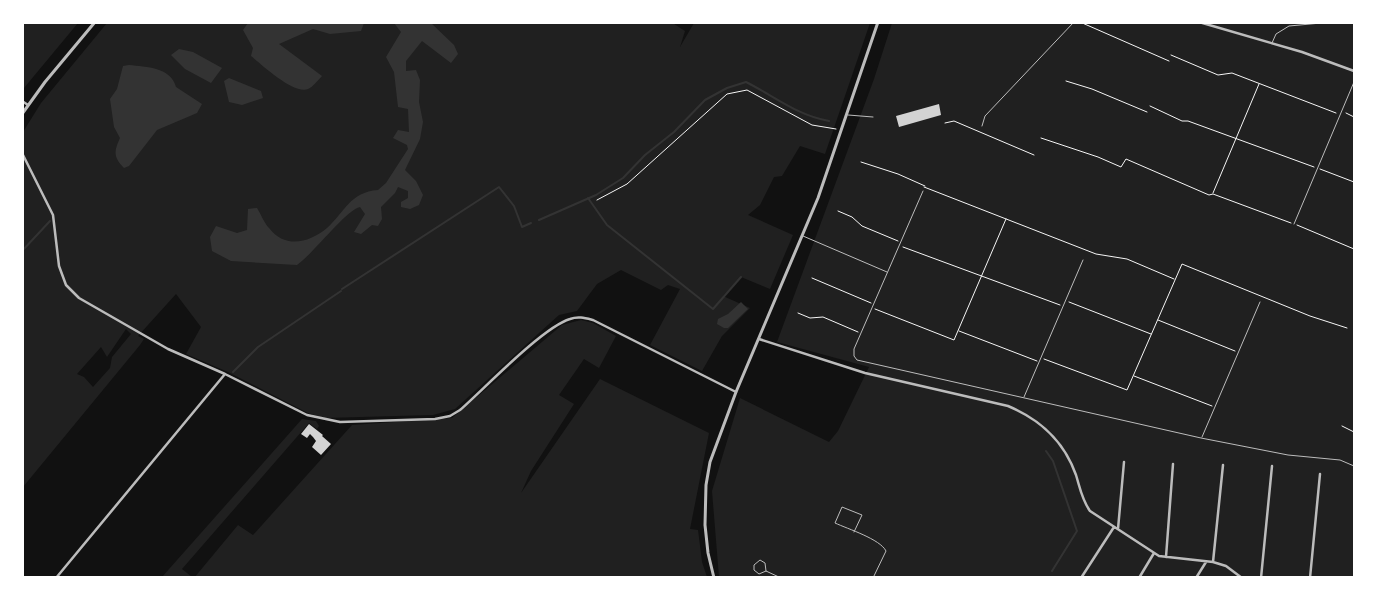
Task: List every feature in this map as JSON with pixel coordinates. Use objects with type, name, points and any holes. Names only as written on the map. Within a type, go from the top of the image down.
[{"type":"street","points":[[22,114],[95,22]]},
{"type":"street","points":[[714,578],[708,553],[705,526],[706,485],[715,448],[736,392],[803,236],[842,130],[878,22]]},
{"type":"street","points":[[1199,22],[1272,43],[1354,71]]},
{"type":"street","points":[[22,101],[28,105]]},
{"type":"street","points":[[22,153],[53,216],[59,266],[66,286],[79,298],[168,349],[225,374],[307,416],[340,422],[435,419],[450,416],[460,410],[541,337],[561,322],[582,317],[593,320],[736,392]]},
{"type":"street","points":[[759,339],[865,373],[1008,406],[1029,415],[1045,427],[1059,442],[1070,460],[1084,503],[1090,511],[1154,553],[1166,557],[1214,562],[1226,566],[1242,578]]},
{"type":"street","points":[[56,578],[225,374]]},
{"type":"street","points":[[1118,529],[1124,462]]},
{"type":"street","points":[[1166,557],[1173,464]]},
{"type":"street","points":[[1214,562],[1223,465]]},
{"type":"street","points":[[1261,578],[1272,466]]},
{"type":"street","points":[[1310,578],[1320,474]]},
{"type":"street","points":[[1081,578],[1114,527]]},
{"type":"street","points":[[1139,578],[1154,553]]},
{"type":"street","points":[[1196,578],[1206,561]]},
{"type":"lane","points":[[982,126],[984,116],[1074,22]]},
{"type":"lane","points":[[1272,43],[1276,34],[1289,26],[1332,22]]},
{"type":"lane","points":[[1294,224],[1354,82]]},
{"type":"lane","points":[[847,114],[873,116]]},
{"type":"lane","points":[[923,191],[861,333],[854,356],[861,362],[1202,438],[1288,455],[1340,460],[1354,466]]},
{"type":"lane","points":[[803,236],[888,272]]},
{"type":"lane","points":[[1024,398],[1083,260]]},
{"type":"lane","points":[[1202,438],[1260,302]]},
{"type":"lane","points":[[854,532],[862,515],[842,507],[835,523],[854,532],[882,545],[886,551],[873,578]]},
{"type":"lane","points":[[766,571],[766,563],[760,560],[754,565],[754,570],[759,574],[766,571],[781,578]]},
{"type":"path","points":[[1080,22],[1169,61]]},
{"type":"path","points":[[1171,55],[1218,75],[1232,73],[1340,115]]},
{"type":"path","points":[[1066,81],[1092,89],[1147,112]]},
{"type":"path","points":[[1213,194],[1259,84]]},
{"type":"path","points":[[597,200],[628,184],[727,94],[748,90],[812,124],[842,130]]},
{"type":"path","points":[[1150,106],[1182,121],[1188,121],[1354,182]]},
{"type":"path","points":[[1342,112],[1354,117]]},
{"type":"path","points":[[945,123],[954,121],[1034,155]]},
{"type":"path","points":[[1041,138],[1098,157],[1121,167],[1127,159],[1209,195],[1213,194],[1294,224],[1354,249]]},
{"type":"path","points":[[861,162],[898,174],[1003,220],[1007,219],[1096,254],[1127,259],[1175,279]]},
{"type":"path","points":[[923,191],[925,186]]},
{"type":"path","points":[[838,211],[852,217],[862,226],[901,242]]},
{"type":"path","points":[[872,308],[954,340],[1007,219]]},
{"type":"path","points":[[899,245],[1063,306]]},
{"type":"path","points":[[1042,358],[1128,390],[1182,264],[1310,316],[1347,328]]},
{"type":"path","points":[[812,278],[873,304]]},
{"type":"path","points":[[1066,300],[1151,334]]},
{"type":"path","points":[[798,313],[810,318],[823,317],[861,333]]},
{"type":"path","points":[[1158,320],[1238,352]]},
{"type":"path","points":[[958,330],[1040,362]]},
{"type":"path","points":[[1134,376],[1215,408]]},
{"type":"path","points":[[1342,426],[1354,432]]},
{"type":"shaded area","points":[[328,22],[340,24],[364,23],[361,31],[330,34],[313,29],[279,44],[322,76],[310,88],[302,90],[278,78],[251,56],[253,48],[243,30],[248,23]]},
{"type":"shaded area","points":[[671,22],[685,31],[680,47],[694,23],[870,23],[825,154],[800,146],[782,176],[774,177],[760,205],[748,215],[793,235],[770,289],[741,277],[723,296],[750,308],[722,336],[702,371],[650,345],[680,289],[668,285],[661,290],[621,270],[597,284],[577,311],[559,315],[455,409],[433,415],[324,418],[308,413],[228,372],[186,354],[201,327],[176,294],[138,336],[144,339],[140,345],[23,487],[23,132],[41,103],[107,23]],"holes":[[[126,329],[131,334],[112,357],[110,368],[93,387],[84,377],[77,374],[101,347],[107,357]]]},
{"type":"shaded area","points":[[22,23],[78,23],[24,88],[22,87]]},
{"type":"shaded area","points":[[394,23],[431,23],[454,45],[458,54],[451,63],[422,41],[406,61],[406,71],[416,70],[420,80],[419,102],[423,122],[420,139],[405,170],[416,181],[423,195],[419,205],[410,209],[401,207],[401,202],[408,198],[408,191],[398,187],[395,193],[381,207],[382,219],[378,226],[372,225],[361,234],[354,232],[365,214],[360,207],[338,224],[297,265],[231,261],[212,251],[210,237],[216,226],[237,233],[247,230],[248,209],[257,208],[267,226],[275,235],[282,239],[297,242],[320,233],[354,199],[378,190],[386,183],[408,149],[407,145],[393,138],[398,130],[409,132],[408,109],[398,107],[394,72],[386,57],[401,32]]},
{"type":"shaded area","points":[[892,23],[1354,23],[1354,577],[719,577],[712,491],[740,398],[829,442],[838,431],[869,367],[777,342],[874,79]]},
{"type":"shaded area","points":[[179,49],[193,52],[222,68],[211,83],[185,69],[171,55]]},
{"type":"shaded area","points":[[129,65],[157,69],[169,75],[176,87],[202,104],[197,113],[157,130],[129,166],[124,168],[116,157],[120,138],[114,127],[110,99],[117,89],[123,66]]},
{"type":"shaded area","points":[[229,78],[261,91],[263,98],[242,105],[229,102],[224,81]]},
{"type":"shaded area","points":[[741,302],[748,309],[728,328],[717,324],[718,319],[728,314]]},
{"type":"shaded area","points":[[581,320],[593,323],[616,336],[599,368],[584,359],[559,395],[574,404],[531,471],[521,493],[600,379],[709,433],[690,529],[698,530],[702,562],[707,577],[194,578],[238,525],[253,535],[352,425],[452,418],[562,325]]},
{"type":"shaded area","points":[[302,419],[316,421],[319,426],[317,429],[309,423],[182,569],[192,577],[162,577]]},
{"type":"building","points":[[939,104],[941,115],[899,127],[896,116]]},
{"type":"building","points":[[309,424],[331,444],[321,455],[312,447],[316,441],[313,437],[310,434],[307,438],[301,434]]},
{"type":"waterway","points":[[539,220],[596,195],[623,178],[645,155],[674,132],[705,100],[727,88],[746,82],[796,110],[829,121]]},
{"type":"waterway","points":[[342,289],[499,187],[514,206],[522,227],[531,223]]},
{"type":"waterway","points":[[588,198],[607,225],[713,309],[741,277]]},
{"type":"waterway","points":[[22,251],[50,221]]},
{"type":"waterway","points":[[233,372],[258,347],[341,291]]},
{"type":"waterway","points":[[1046,451],[1053,461],[1077,531],[1052,571]]}]
